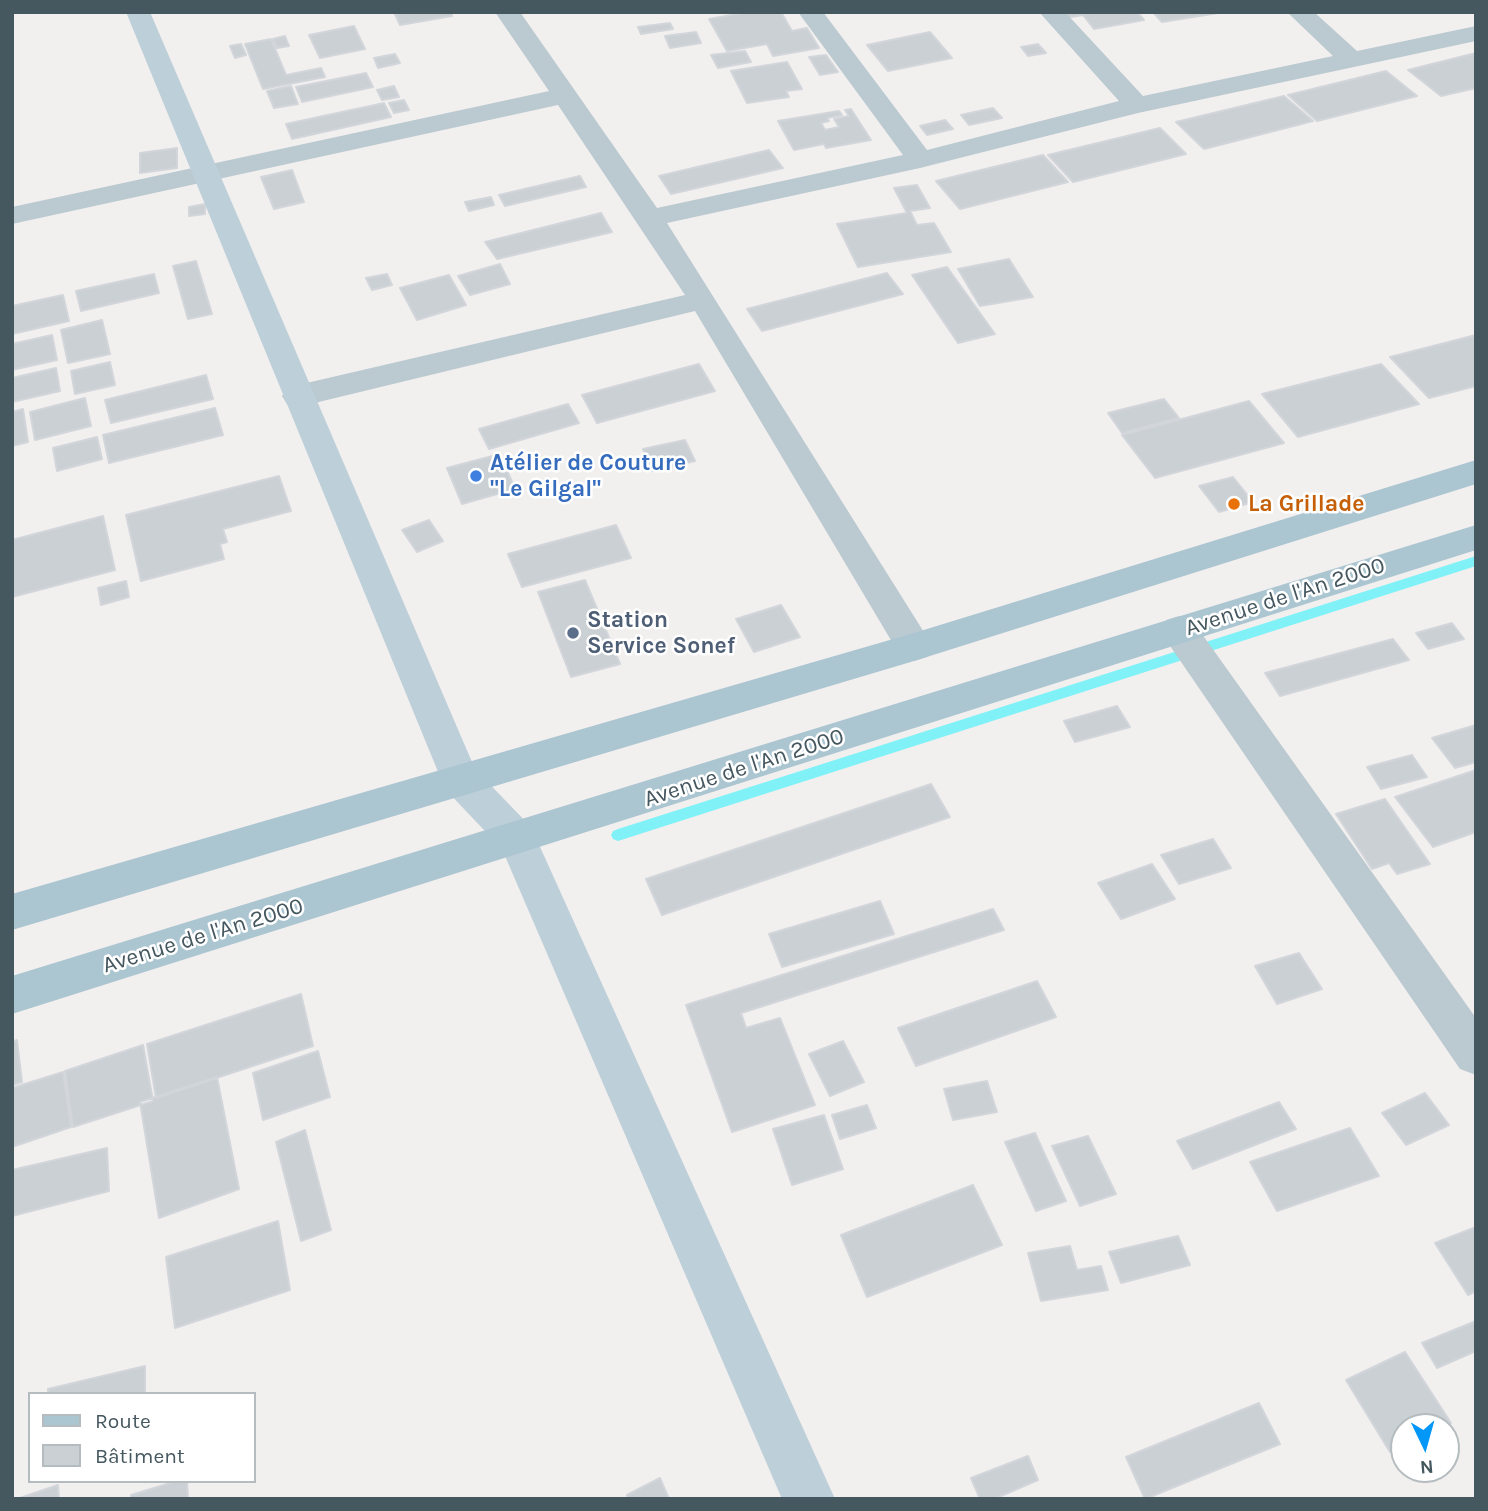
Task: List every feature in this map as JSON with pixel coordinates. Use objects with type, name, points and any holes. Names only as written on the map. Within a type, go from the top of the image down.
[{"type":"main road","points":[[12,912],[914,647],[1476,472]]},
{"type":"main road","name":"Avenue de l'An 2000","points":[[12,995],[1476,537]]},
{"type":"street","points":[[138,12],[460,779],[517,839],[809,1499]]},
{"type":"street","points":[[507,12],[650,218],[703,300],[914,647]]},
{"type":"street","points":[[810,12],[920,160]]},
{"type":"street","points":[[1051,12],[1137,106]]},
{"type":"street","points":[[1299,12],[1353,60]]},
{"type":"street","points":[[650,218],[920,160],[1137,106],[1476,33]]},
{"type":"street","points":[[12,215],[564,96]]},
{"type":"street","points":[[298,396],[703,300]]},
{"type":"street","points":[[1179,630],[1473,1044]]},
{"type":"building","points":[[451,12],[452,16],[400,25],[395,14]]},
{"type":"building","points":[[749,12],[781,12],[792,31],[807,28],[819,48],[773,56],[767,44],[727,51],[709,19]]},
{"type":"building","points":[[1061,12],[1137,12],[1144,20],[1094,29],[1083,15],[1066,18]]},
{"type":"building","points":[[1153,12],[1217,12],[1218,13],[1162,22]]},
{"type":"building","points":[[670,23],[673,29],[641,34],[638,27]]},
{"type":"building","points":[[354,26],[365,49],[320,58],[309,35]]},
{"type":"building","points":[[696,32],[701,43],[670,48],[665,36]]},
{"type":"building","points":[[930,32],[952,58],[888,71],[867,45]]},
{"type":"building","points":[[285,36],[289,46],[277,48],[273,39]]},
{"type":"building","points":[[271,39],[286,75],[321,68],[325,77],[263,89],[245,44]]},
{"type":"building","points":[[241,44],[246,55],[235,58],[230,46]]},
{"type":"building","points":[[1038,44],[1046,53],[1028,56],[1021,47]]},
{"type":"building","points":[[745,51],[751,62],[718,68],[711,55]]},
{"type":"building","points":[[1476,53],[1476,88],[1441,96],[1408,70]]},
{"type":"building","points":[[395,54],[400,63],[378,68],[374,58]]},
{"type":"building","points":[[826,55],[838,72],[820,75],[809,57]]},
{"type":"building","points":[[787,62],[802,89],[786,91],[789,97],[747,103],[731,71]]},
{"type":"building","points":[[1386,71],[1417,96],[1317,121],[1288,95]]},
{"type":"building","points":[[366,73],[373,87],[302,102],[296,87]]},
{"type":"building","points":[[291,86],[298,104],[274,108],[267,91]]},
{"type":"building","points":[[394,86],[399,97],[382,100],[377,90]]},
{"type":"building","points":[[1284,96],[1313,121],[1204,149],[1176,122]]},
{"type":"building","points":[[404,100],[409,110],[394,113],[389,103]]},
{"type":"building","points":[[384,103],[391,117],[292,139],[286,124]]},
{"type":"building","points":[[993,108],[1002,118],[969,125],[961,115]]},
{"type":"building","points":[[851,109],[871,140],[826,148],[824,144],[794,150],[778,121],[839,111],[842,115],[827,118],[829,121],[821,123],[825,130],[839,127],[834,119],[849,116],[845,110]]},
{"type":"building","points":[[945,120],[953,129],[927,135],[920,126]]},
{"type":"building","points":[[1160,128],[1186,154],[1073,182],[1048,155]]},
{"type":"building","points":[[177,148],[177,168],[140,173],[140,153]]},
{"type":"building","points":[[769,150],[783,168],[671,194],[659,176]]},
{"type":"building","points":[[1043,155],[1068,182],[960,209],[936,181]]},
{"type":"building","points":[[292,170],[304,202],[274,209],[261,177]]},
{"type":"building","points":[[580,176],[586,187],[505,206],[499,195]]},
{"type":"building","points":[[917,185],[930,208],[910,211],[917,225],[934,223],[951,252],[858,267],[837,224],[907,213],[894,188]]},
{"type":"building","points":[[491,197],[494,205],[469,211],[465,202]]},
{"type":"building","points":[[205,204],[205,214],[189,216],[189,207]]},
{"type":"building","points":[[601,213],[612,232],[497,259],[485,242]]},
{"type":"building","points":[[1009,259],[1033,297],[980,306],[958,269]]},
{"type":"building","points":[[196,261],[212,314],[188,319],[173,266]]},
{"type":"building","points":[[500,264],[510,284],[470,295],[458,276]]},
{"type":"building","points":[[947,267],[995,334],[958,343],[912,275]]},
{"type":"building","points":[[887,273],[903,294],[762,331],[747,309]]},
{"type":"building","points":[[154,274],[159,293],[81,311],[76,291]]},
{"type":"building","points":[[387,274],[392,285],[372,290],[366,278]]},
{"type":"building","points":[[449,275],[466,305],[417,320],[400,288]]},
{"type":"building","points":[[63,295],[69,321],[12,334],[12,306]]},
{"type":"building","points":[[102,320],[110,354],[68,363],[61,330]]},
{"type":"building","points":[[52,335],[57,360],[12,370],[12,344]]},
{"type":"building","points":[[1476,335],[1476,386],[1429,398],[1390,357]]},
{"type":"building","points":[[110,362],[115,385],[75,394],[71,371]]},
{"type":"building","points":[[699,364],[715,391],[597,423],[582,395]]},
{"type":"building","points":[[1381,364],[1419,404],[1298,437],[1262,394]]},
{"type":"building","points":[[56,368],[60,391],[12,402],[12,378]]},
{"type":"building","points":[[206,375],[213,399],[111,423],[105,400]]},
{"type":"building","points":[[85,398],[91,426],[35,440],[30,412]]},
{"type":"building","points":[[1164,399],[1179,418],[1122,433],[1108,413]]},
{"type":"building","points":[[1249,401],[1284,443],[1155,478],[1122,435]]},
{"type":"building","points":[[568,404],[579,423],[489,449],[479,429]]},
{"type":"building","points":[[215,408],[223,435],[109,463],[103,435]]},
{"type":"building","points":[[23,409],[28,442],[12,446],[12,412]]},
{"type":"building","points":[[97,437],[102,459],[57,471],[53,448]]},
{"type":"building","points":[[685,440],[695,461],[652,471],[643,449]]},
{"type":"building","points":[[500,454],[515,489],[462,504],[447,468]]},
{"type":"building","points":[[279,476],[291,511],[223,529],[227,542],[220,544],[224,559],[141,581],[126,515]]},
{"type":"building","points":[[1233,477],[1253,502],[1219,512],[1199,486]]},
{"type":"building","points":[[103,516],[115,570],[12,597],[12,540]]},
{"type":"building","points":[[429,520],[443,541],[417,552],[402,530]]},
{"type":"building","points":[[616,525],[631,558],[522,587],[508,554]]},
{"type":"building","points":[[585,580],[620,664],[571,677],[538,592]]},
{"type":"building","points":[[126,581],[129,597],[101,605],[98,588]]},
{"type":"building","points":[[781,605],[800,637],[754,652],[736,619]]},
{"type":"building","points":[[1452,623],[1464,639],[1428,649],[1416,633]]},
{"type":"building","points":[[1393,639],[1409,660],[1280,696],[1265,673]]},
{"type":"building","points":[[1117,706],[1130,727],[1075,742],[1064,721]]},
{"type":"building","points":[[1476,725],[1476,762],[1455,768],[1432,738]]},
{"type":"building","points":[[1412,755],[1427,777],[1381,789],[1367,767]]},
{"type":"building","points":[[1476,770],[1476,832],[1433,847],[1395,797]]},
{"type":"building","points":[[931,784],[950,817],[662,915],[646,879]]},
{"type":"building","points":[[1385,799],[1430,864],[1397,874],[1389,863],[1372,869],[1336,814]]},
{"type":"building","points":[[1213,839],[1231,868],[1179,884],[1161,855]]},
{"type":"building","points":[[1152,864],[1175,899],[1121,919],[1098,883]]},
{"type":"building","points":[[880,901],[894,934],[782,967],[769,934]]},
{"type":"building","points":[[993,909],[1004,930],[741,1013],[746,1028],[780,1018],[815,1105],[732,1132],[686,1005]]},
{"type":"building","points":[[1299,953],[1322,989],[1277,1004],[1255,966]]},
{"type":"building","points":[[1037,981],[1056,1017],[916,1066],[898,1028]]},
{"type":"building","points":[[301,994],[313,1046],[156,1098],[147,1044]]},
{"type":"building","points":[[17,1040],[22,1082],[12,1085],[12,1042]]},
{"type":"building","points":[[843,1041],[864,1082],[830,1096],[809,1054]]},
{"type":"building","points":[[143,1045],[153,1101],[73,1127],[65,1071]]},
{"type":"building","points":[[318,1051],[330,1097],[263,1120],[253,1073]]},
{"type":"building","points":[[63,1072],[71,1127],[12,1147],[12,1088]]},
{"type":"building","points":[[217,1077],[239,1189],[159,1218],[140,1102]]},
{"type":"building","points":[[987,1081],[997,1112],[953,1120],[944,1089]]},
{"type":"building","points":[[1425,1093],[1449,1125],[1406,1145],[1382,1113]]},
{"type":"building","points":[[1279,1102],[1296,1129],[1193,1169],[1177,1141]]},
{"type":"building","points":[[867,1105],[876,1128],[840,1139],[832,1115]]},
{"type":"building","points":[[824,1115],[843,1169],[792,1185],[773,1129]]},
{"type":"building","points":[[1350,1128],[1379,1176],[1277,1211],[1250,1162]]},
{"type":"building","points":[[305,1130],[331,1230],[301,1241],[276,1142]]},
{"type":"building","points":[[1035,1133],[1066,1201],[1036,1211],[1005,1142]]},
{"type":"building","points":[[1088,1136],[1116,1194],[1080,1206],[1052,1146]]},
{"type":"building","points":[[107,1148],[109,1191],[12,1216],[12,1170]]},
{"type":"building","points":[[973,1185],[1002,1245],[867,1297],[841,1235]]},
{"type":"building","points":[[278,1221],[290,1290],[175,1328],[166,1257]]},
{"type":"building","points":[[1476,1227],[1476,1291],[1468,1295],[1435,1243]]},
{"type":"building","points":[[1178,1236],[1190,1265],[1121,1283],[1109,1252]]},
{"type":"building","points":[[1070,1246],[1077,1270],[1101,1266],[1108,1290],[1041,1301],[1028,1253]]},
{"type":"building","points":[[1476,1321],[1476,1351],[1437,1368],[1422,1343]]},
{"type":"building","points":[[1405,1352],[1445,1413],[1390,1413],[1390,1452],[1346,1380]]},
{"type":"building","points":[[145,1366],[145,1392],[48,1392],[48,1389]]},
{"type":"building","points":[[1259,1403],[1280,1444],[1145,1499],[1126,1457]]},
{"type":"building","points":[[1028,1456],[1038,1480],[994,1499],[980,1499],[971,1478]]},
{"type":"building","points":[[660,1478],[669,1499],[628,1499],[627,1495]]},
{"type":"building","points":[[170,1483],[187,1483],[188,1499],[131,1499],[131,1495]]},
{"type":"building","points":[[58,1485],[59,1499],[17,1499]]},
{"type":"waterway","points":[[618,835],[1476,561]]},
{"type":"place","name":"Atélier de Couture \"Le Gilgal\"","points":[[476,476]]},
{"type":"place","name":"La Grillade","points":[[1234,504]]},
{"type":"place","name":"Station Service Sonef","points":[[573,633]]}]
